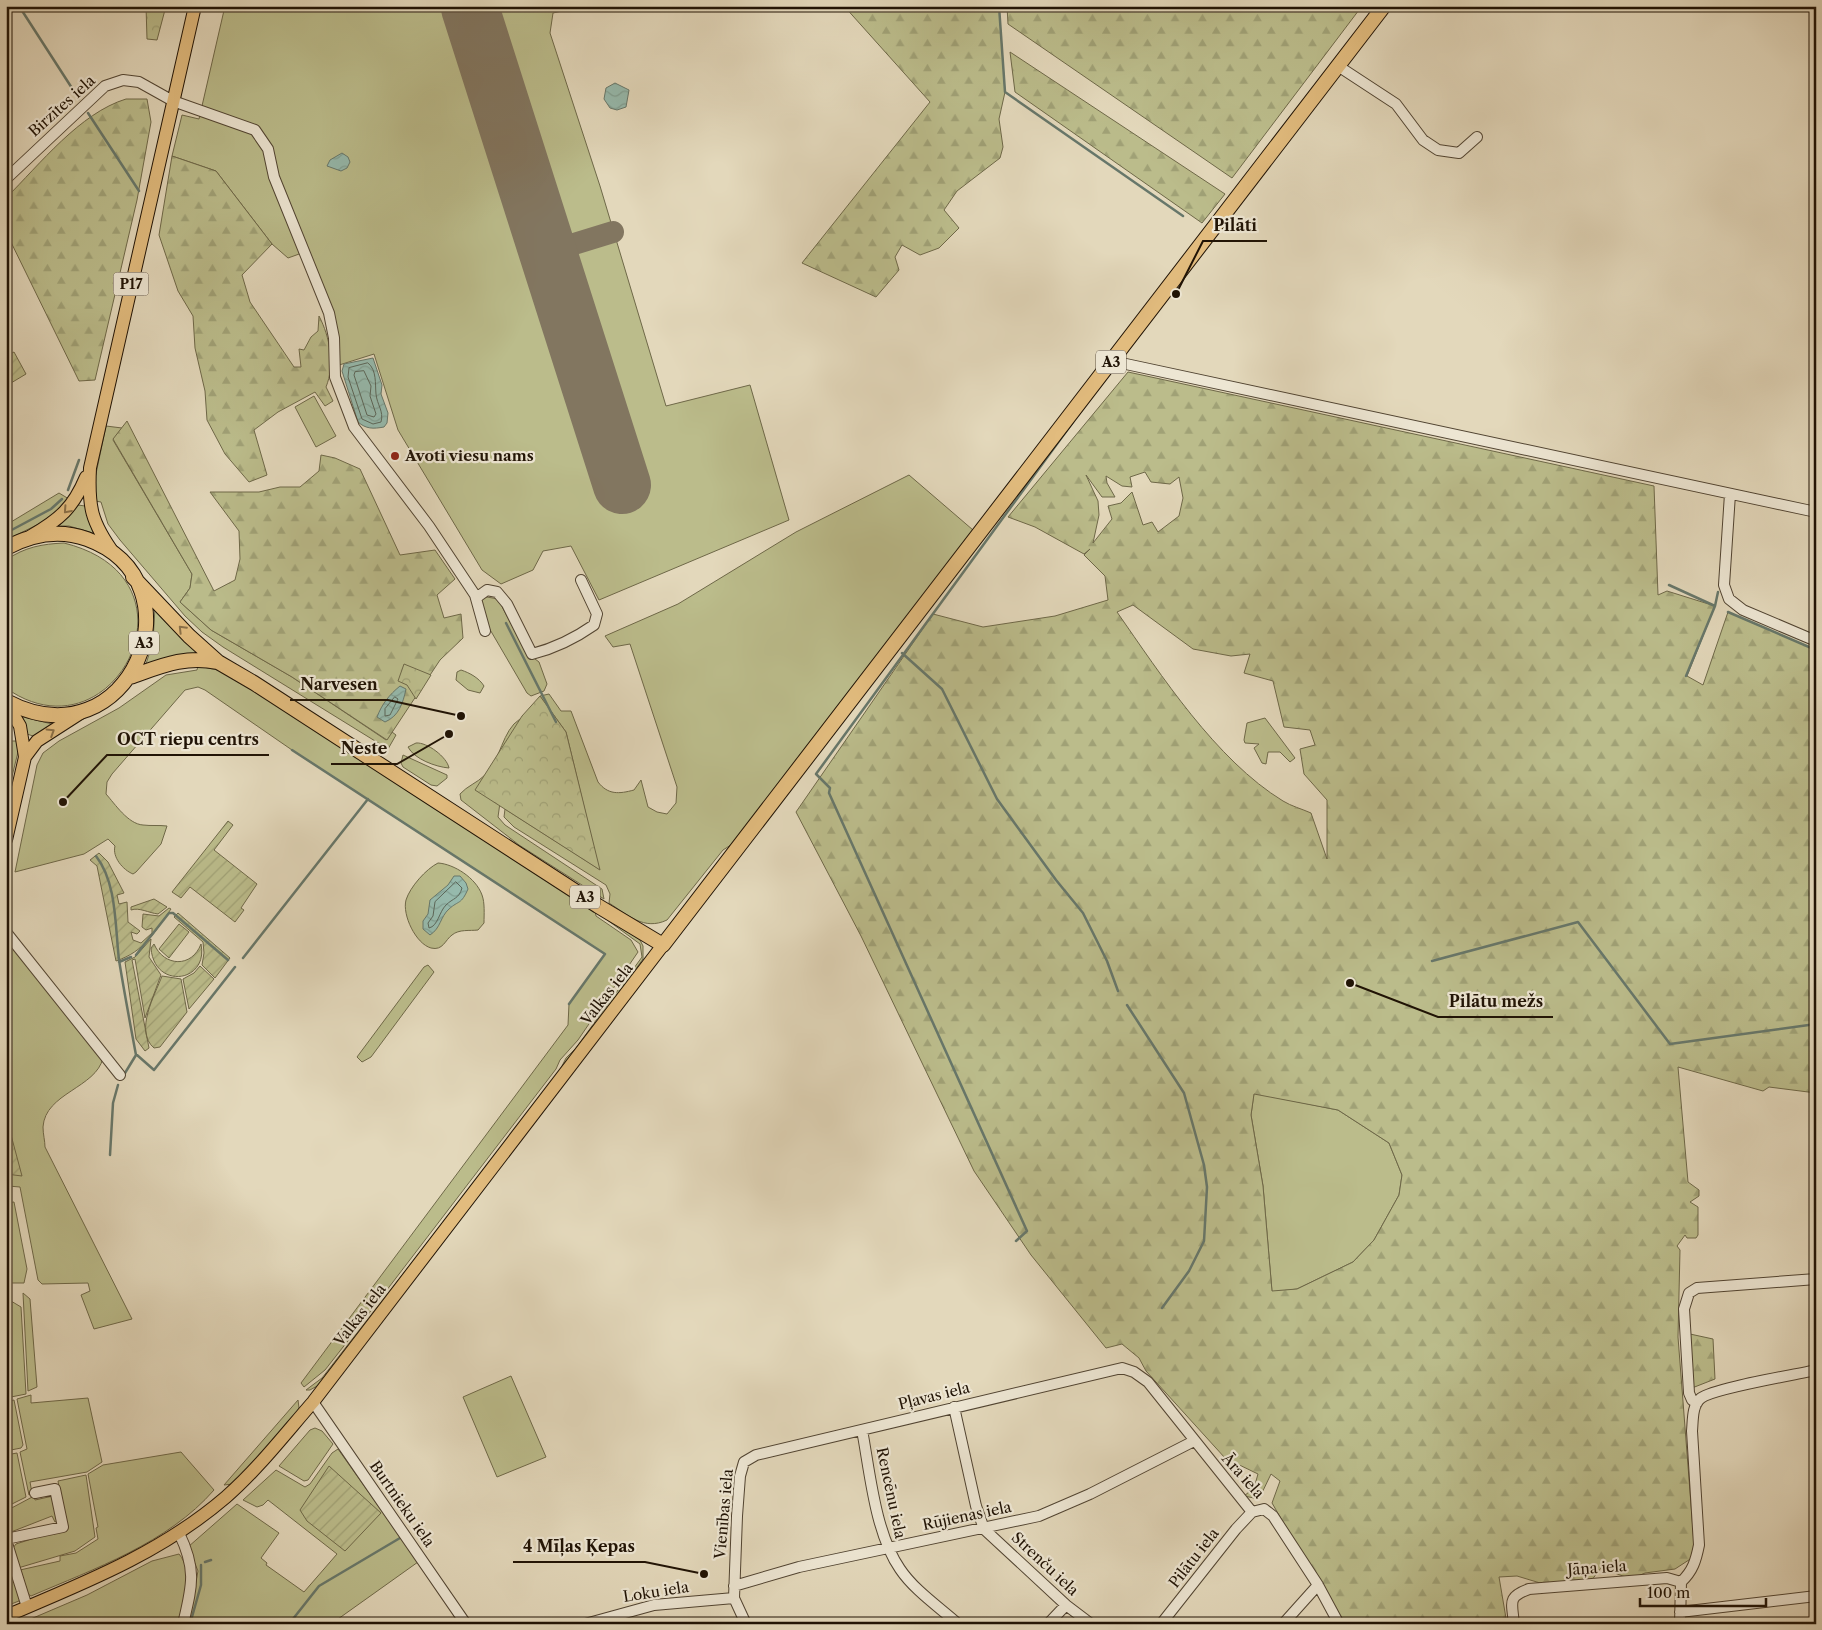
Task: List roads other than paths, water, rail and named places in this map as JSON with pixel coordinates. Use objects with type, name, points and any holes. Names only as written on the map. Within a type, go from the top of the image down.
[{"type":"highway","name":"A3","points":[[6,548],[28,538],[54,533],[80,537],[98,544],[114,555],[183,630],[218,662],[254,683],[598,906],[663,946],[1384,6]]},
{"type":"highway","name":"A3","points":[[6,702],[34,713],[50,716],[82,712],[108,698],[130,677],[141,656],[146,634],[144,604],[133,577]]},
{"type":"highway","name":"A3","points":[[130,677],[160,665],[184,660],[206,659],[218,662]]},
{"type":"main road","name":"P17","points":[[114,555],[102,536],[91,512],[88,492],[90,468],[195,6]]},
{"type":"main road","name":"P17","points":[[28,538],[58,520],[67,510],[75,500],[90,468]]},
{"type":"main road","points":[[6,702],[20,726],[24,757],[6,840]]},
{"type":"main road","points":[[24,757],[37,742],[82,712]]},
{"type":"main road","name":"Valkas iela","points":[[6,1616],[127,1564],[179,1533],[226,1497],[253,1471],[313,1402],[663,946]]},
{"type":"street","points":[[1338,66],[1396,104],[1405,119],[1423,140],[1438,150],[1459,153],[1477,137]]},
{"type":"street","name":"Birzītes iela","points":[[6,178],[105,86],[123,80],[139,82],[173,101],[255,130],[268,149],[274,177],[329,313],[334,338],[335,377],[354,427],[429,526],[476,598],[485,631]]},
{"type":"street","points":[[1112,361],[1816,512]]},
{"type":"street","points":[[1730,494],[1724,585],[1729,599],[1743,610],[1816,641]]},
{"type":"street","points":[[476,598],[487,590],[497,592],[507,604],[532,654],[554,648],[571,640],[594,625],[597,614],[581,580]]},
{"type":"street","points":[[6,932],[120,1075]]},
{"type":"street","points":[[1697,1403],[1689,1393],[1684,1309],[1689,1293],[1697,1288],[1816,1279]]},
{"type":"street","name":"Pļavas iela","points":[[744,1462],[756,1454],[1111,1369],[1122,1368],[1134,1372]]},
{"type":"street","points":[[1680,1624],[1682,1582],[1690,1574],[1695,1563],[1699,1545],[1699,1513],[1692,1431],[1693,1414],[1697,1403],[1702,1397],[1719,1391],[1816,1370]]},
{"type":"street","name":"Āra iela","points":[[1134,1372],[1148,1382],[1252,1512],[1264,1509],[1273,1516],[1318,1585],[1338,1624]]},
{"type":"street","name":"Burtnieku iela","points":[[313,1402],[466,1624]]},
{"type":"street","name":"Strenču iela","points":[[954,1407],[976,1506],[984,1529],[1066,1605],[1091,1624]]},
{"type":"street","name":"Rencēnu iela","points":[[862,1430],[881,1528],[888,1548],[901,1570],[958,1624]]},
{"type":"street","name":"Rūjienas iela","points":[[734,1586],[798,1568],[1039,1516],[1090,1494],[1194,1441]]},
{"type":"street","name":"Vienības iela","points":[[734,1598],[736,1516],[740,1476],[744,1462]]},
{"type":"street","points":[[27,1607],[6,1540],[63,1526],[55,1489],[35,1493]]},
{"type":"street","name":"Pilātu iela","points":[[1161,1624],[1236,1529],[1252,1512]]},
{"type":"street","points":[[179,1533],[190,1557],[192,1584],[183,1624]]},
{"type":"street","name":"Jāņa iela","points":[[1514,1624],[1512,1601],[1516,1594],[1530,1589],[1595,1582],[1667,1578],[1682,1582]]},
{"type":"street","points":[[1283,1624],[1318,1585]]},
{"type":"street","points":[[1680,1612],[1816,1596]]},
{"type":"street","points":[[734,1598],[746,1624]]},
{"type":"street","name":"Loku iela","points":[[585,1624],[654,1605],[734,1598]]},
{"type":"street","points":[[1048,1624],[1066,1605]]},
{"type":"water","points":[[615,83],[629,90],[626,107],[617,110],[610,108],[604,99],[606,88]]},
{"type":"water","points":[[342,153],[348,157],[350,162],[347,168],[341,171],[327,166],[330,160]]},
{"type":"water","points":[[373,358],[382,385],[381,394],[388,413],[387,423],[384,427],[373,428],[358,422],[342,371],[344,364]]},
{"type":"water","points":[[400,686],[406,689],[402,704],[397,713],[385,722],[377,717],[386,700]]},
{"type":"water","points":[[454,876],[460,876],[466,883],[468,889],[466,894],[462,900],[446,912],[434,932],[430,935],[423,929],[423,921],[428,914],[430,900],[448,885]]},
{"type":"waterway","points":[[19,6],[79,99]]},
{"type":"waterway","points":[[999,6],[1005,92],[1183,216]]},
{"type":"waterway","points":[[88,113],[139,191]]},
{"type":"waterway","points":[[1016,1241],[1027,1231],[829,793],[830,788],[816,774],[1073,422]]},
{"type":"waterway","points":[[68,490],[79,460]]},
{"type":"waterway","points":[[6,533],[51,509],[62,499]]},
{"type":"waterway","points":[[1669,585],[1715,606]]},
{"type":"waterway","points":[[1686,676],[1715,606],[1718,592]]},
{"type":"waterway","points":[[1728,612],[1816,650]]},
{"type":"waterway","points":[[506,623],[556,722]]},
{"type":"waterway","points":[[902,653],[942,689],[997,799],[1056,880],[1083,913],[1107,961],[1118,991]]},
{"type":"waterway","points":[[292,750],[605,954],[569,1004]]},
{"type":"waterway","points":[[243,958],[368,799]]},
{"type":"waterway","points":[[96,856],[108,879],[114,905],[119,960],[136,1055],[125,1073]]},
{"type":"waterway","points":[[136,955],[169,913],[173,913],[228,960]]},
{"type":"waterway","points":[[1432,961],[1578,922],[1670,1044],[1816,1024]]},
{"type":"waterway","points":[[119,962],[131,957]]},
{"type":"waterway","points":[[137,1055],[154,1070],[235,967]]},
{"type":"waterway","points":[[1127,1005],[1184,1093],[1204,1165],[1207,1187],[1204,1241],[1189,1271],[1162,1308]]},
{"type":"waterway","points":[[110,1155],[113,1103],[118,1085]]},
{"type":"waterway","points":[[289,1624],[319,1586],[400,1538]]},
{"type":"waterway","points":[[205,1562],[211,1560]]},
{"type":"waterway","points":[[190,1624],[201,1585],[201,1565]]},
{"type":"place","name":"Pilāti","points":[[1176,294]]},
{"type":"place","name":"Avoti viesu nams","points":[[395,456]]},
{"type":"place","name":"Narvesen","points":[[461,716]]},
{"type":"place","name":"Neste","points":[[449,734]]},
{"type":"place","name":"OCT riepu centrs","points":[[63,802]]},
{"type":"place","name":"Pilātu mežs","points":[[1350,983]]},
{"type":"place","name":"4 Mīļas Ķepas","points":[[704,1574]]}]
